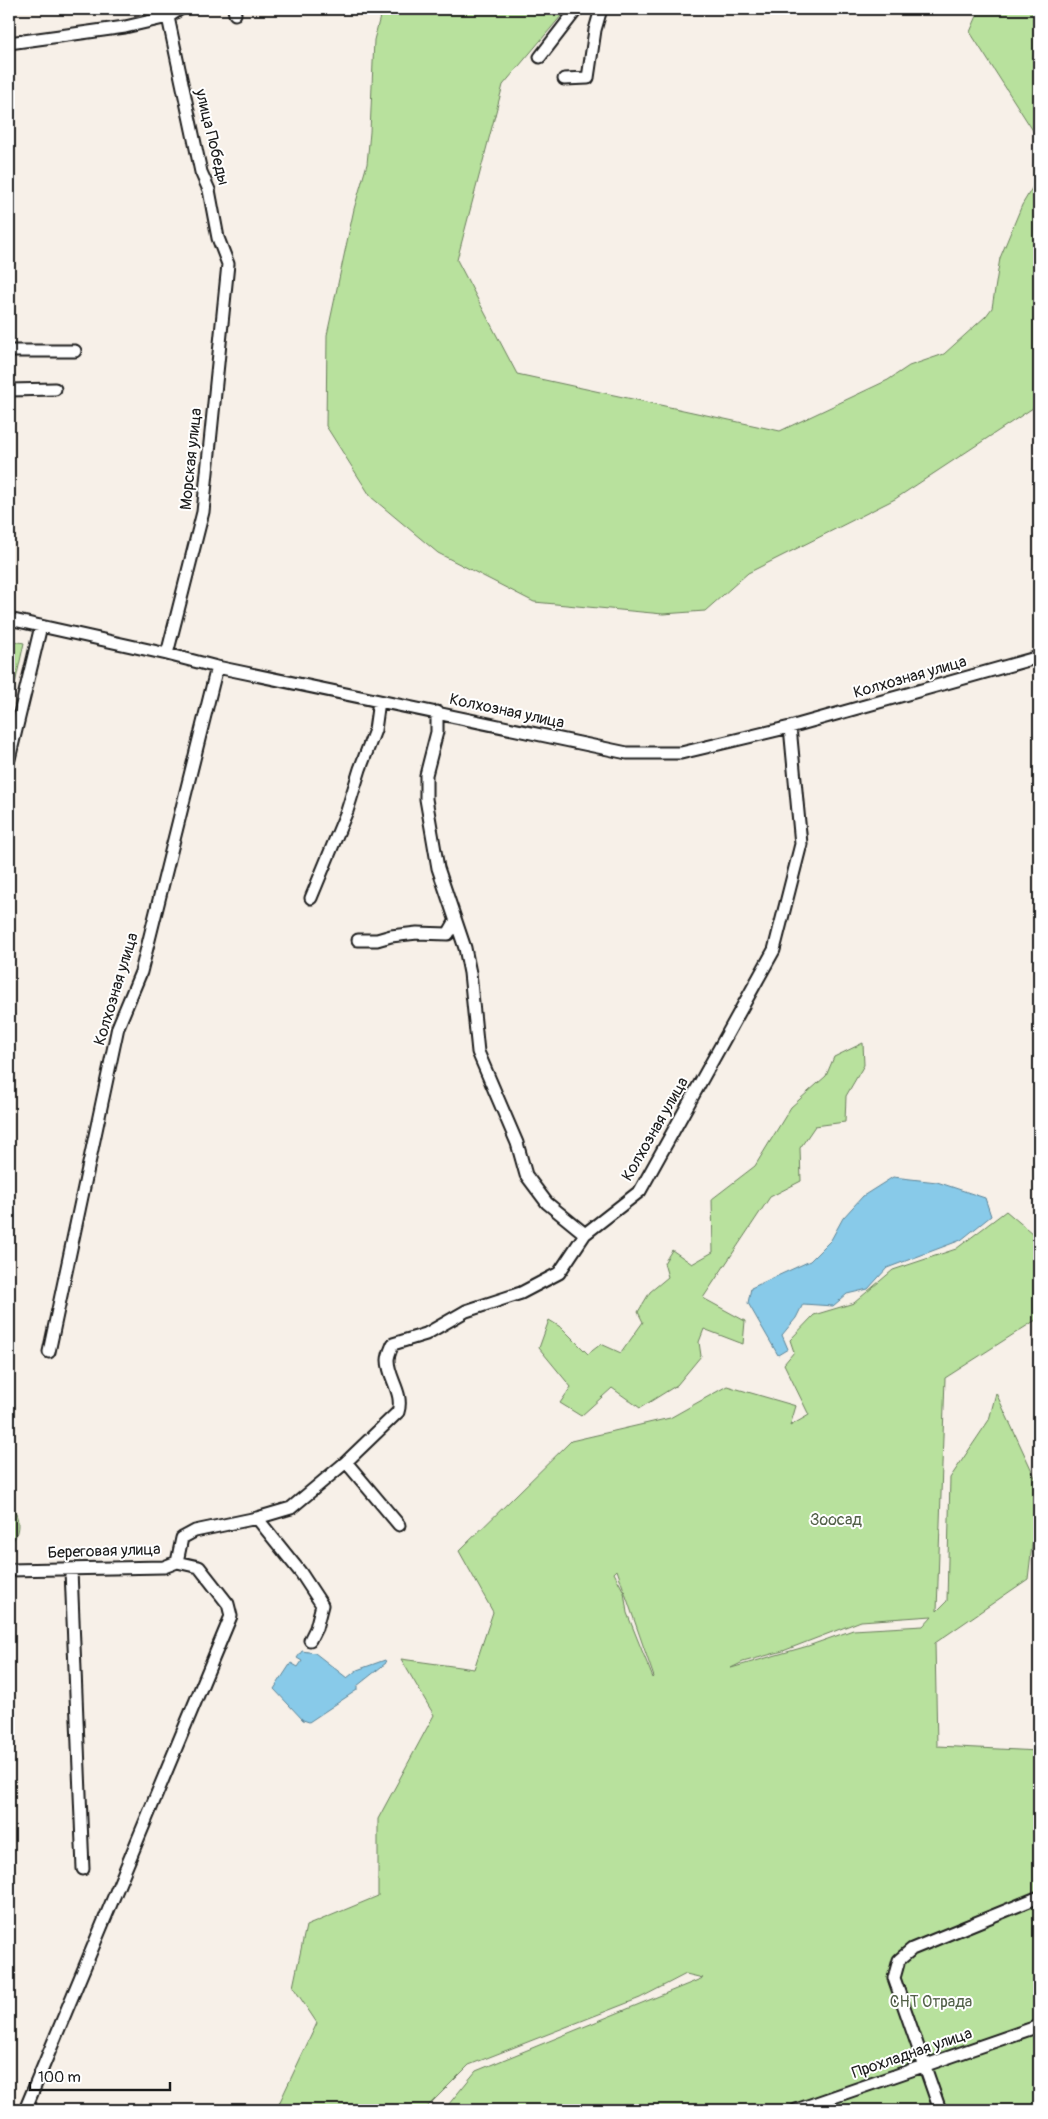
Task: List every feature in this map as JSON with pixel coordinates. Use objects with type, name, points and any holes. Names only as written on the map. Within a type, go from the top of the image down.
[{"type":"street","points":[[9,43],[90,33],[168,17],[180,9]]},
{"type":"street","points":[[540,57],[577,9]]},
{"type":"street","points":[[564,79],[588,78],[595,30],[601,9]]},
{"type":"street","name":"улица Победы","points":[[168,17],[201,172],[209,190],[218,238],[228,264]]},
{"type":"street","name":"Морская улица","points":[[168,654],[203,512],[228,264]]},
{"type":"street","points":[[9,351],[75,351]]},
{"type":"street","points":[[9,390],[55,389]]},
{"type":"street","name":"Колхозная улица","points":[[9,619],[168,654],[217,667],[627,753],[681,753],[790,727],[1039,657]]},
{"type":"street","points":[[9,760],[41,626]]},
{"type":"street","name":"Колхозная улица","points":[[49,1352],[118,1027],[141,972],[217,667]]},
{"type":"street","points":[[311,898],[347,811],[375,730],[379,701]]},
{"type":"street","points":[[437,712],[437,732],[426,775],[426,799],[438,868],[465,948],[470,972],[478,1052],[517,1143],[526,1175],[547,1203],[585,1234]]},
{"type":"street","name":"Колхозная улица","points":[[346,1462],[398,1412],[400,1405],[399,1396],[388,1359],[393,1344],[426,1334],[466,1311],[521,1293],[559,1273],[585,1234],[640,1192],[774,950],[801,844],[790,727]]},
{"type":"street","points":[[358,940],[377,940],[391,936],[417,933],[448,934],[455,922]]},
{"type":"street","points":[[346,1462],[399,1525]]},
{"type":"street","name":"Береговая улица","points":[[9,1570],[164,1567],[177,1562],[182,1538],[195,1531],[257,1518],[291,1508],[346,1462]]},
{"type":"street","points":[[257,1518],[301,1573],[322,1605],[316,1628],[310,1640]]},
{"type":"street","points":[[25,2110],[231,1616],[228,1604],[199,1567],[177,1562]]},
{"type":"street","points":[[71,1570],[83,1869]]},
{"type":"street","points":[[940,2110],[894,1978],[899,1960],[912,1950],[1039,1897]]},
{"type":"street","name":"Прохладная улица","points":[[796,2110],[1039,2026]]},
{"type":"green space","points":[[382,9],[567,9],[503,85],[457,260],[517,374],[780,431],[888,380],[909,366],[944,354],[986,316],[992,308],[1000,258],[1022,205],[1035,183],[1039,143],[1039,404],[895,499],[748,573],[705,611],[663,614],[534,602],[438,553],[371,497],[326,426],[327,335],[354,209],[367,164],[374,40]]},
{"type":"green space","points":[[980,9],[1039,9],[1039,140],[970,32]]},
{"type":"green space","points":[[9,640],[24,643],[9,711]]},
{"type":"green space","points":[[863,1043],[864,1065],[846,1096],[845,1122],[815,1126],[800,1148],[801,1181],[770,1197],[703,1298],[745,1321],[743,1344],[704,1329],[699,1342],[701,1356],[677,1385],[640,1408],[612,1388],[581,1416],[560,1403],[571,1387],[539,1348],[549,1320],[562,1328],[588,1354],[601,1344],[621,1353],[643,1322],[638,1312],[650,1292],[668,1277],[664,1263],[672,1250],[692,1264],[713,1252],[712,1199],[755,1166],[791,1107],[826,1076],[834,1057]]},
{"type":"green space","points":[[1006,1211],[1039,1239],[1039,1318],[945,1378],[937,1611],[947,1601],[950,1478],[989,1420],[996,1393],[1039,1486],[1028,1579],[935,1643],[937,1746],[1039,1751],[1039,2110],[444,2110],[476,2071],[703,1978],[686,1974],[640,1998],[469,2065],[424,2110],[276,2110],[317,2023],[293,1987],[306,1926],[378,1896],[378,1819],[434,1715],[401,1659],[474,1669],[493,1612],[459,1551],[571,1441],[670,1418],[727,1386],[796,1406],[790,1426],[809,1415],[784,1364],[794,1352],[790,1340],[814,1315],[854,1303],[893,1270],[956,1249]],"holes":[[[617,1570],[654,1677],[653,1678],[627,1613],[624,1592],[614,1573]],[[932,1616],[923,1626],[853,1630],[808,1646],[731,1668],[743,1662],[783,1651],[861,1621]]]},
{"type":"green space","points":[[9,1503],[16,1513],[18,1524],[16,1536],[9,1546]]},
{"type":"water","points":[[893,1177],[937,1182],[985,1198],[991,1216],[961,1240],[887,1268],[868,1289],[847,1294],[833,1306],[803,1304],[796,1318],[782,1335],[788,1349],[778,1355],[748,1303],[751,1288],[810,1261],[831,1240],[843,1218],[863,1196]]},
{"type":"water","points":[[302,1651],[315,1653],[347,1678],[357,1670],[385,1660],[386,1663],[357,1686],[357,1690],[309,1722],[303,1720],[274,1689],[291,1663],[298,1667],[302,1661],[297,1658]]},
{"type":"park label","name":"Зоосад","points":[[836,1520]]},
{"type":"park label","name":"СНТ Отрада","points":[[931,2002]]}]
